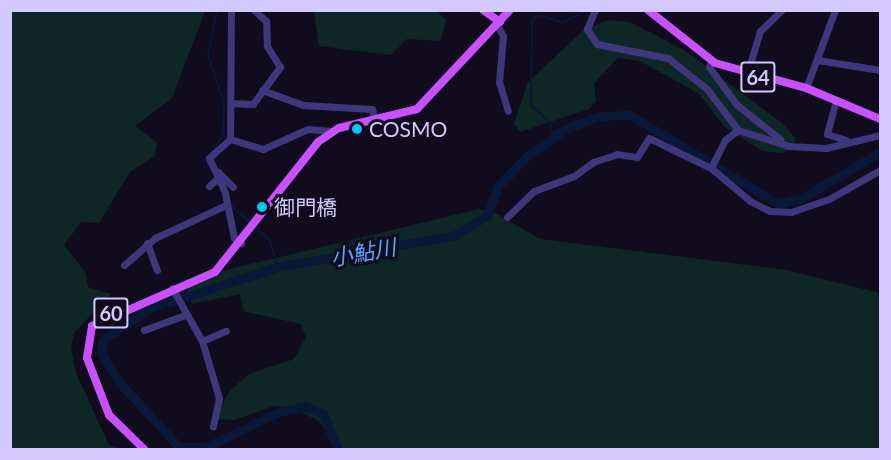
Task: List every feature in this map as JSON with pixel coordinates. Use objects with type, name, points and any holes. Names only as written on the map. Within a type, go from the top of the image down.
[{"type":"main road","points":[[483,10],[499,25],[510,10]]},
{"type":"main road","name":"64","points":[[648,10],[711,61],[747,74],[807,88],[880,119]]},
{"type":"main road","name":"60","points":[[145,450],[109,415],[86,345],[101,318],[174,292],[214,272],[241,243],[312,148],[332,131],[402,116],[421,106],[499,25]]},
{"type":"street","points":[[231,10],[227,87],[232,102],[230,139],[209,158],[218,175],[234,238],[241,243]]},
{"type":"street","points":[[232,102],[252,104],[280,67],[267,46],[266,21],[254,10]]},
{"type":"street","points":[[595,10],[587,29],[597,44],[668,58],[699,81],[738,130],[797,145],[831,148],[880,135]]},
{"type":"street","points":[[747,74],[760,31],[782,10]]},
{"type":"street","points":[[807,88],[835,10]]},
{"type":"street","points":[[499,25],[503,36],[499,82],[508,111]]},
{"type":"street","points":[[817,60],[880,70]]},
{"type":"street","points":[[711,61],[708,67],[737,105],[775,136],[797,145]]},
{"type":"street","points":[[262,90],[303,105],[372,109],[375,120]]},
{"type":"street","points":[[836,100],[827,134],[846,140]]},
{"type":"street","points":[[230,139],[264,149],[308,129],[332,131]]},
{"type":"street","points":[[711,167],[723,145],[738,130]]},
{"type":"street","points":[[507,217],[534,191],[574,177],[593,162],[618,154],[637,157],[649,138],[711,167],[750,201],[786,213],[824,201],[880,170]]},
{"type":"street","points":[[209,186],[218,175]]},
{"type":"street","points":[[218,175],[232,188]]},
{"type":"street","points":[[124,265],[147,243],[226,205]]},
{"type":"street","points":[[147,243],[157,270]]},
{"type":"street","points":[[174,292],[202,341],[219,398],[213,426]]},
{"type":"street","points":[[144,330],[185,314]]},
{"type":"street","points":[[202,341],[226,331]]},
{"type":"green space","points":[[10,11],[205,11],[172,98],[135,126],[157,142],[155,156],[130,172],[99,223],[81,222],[64,245],[85,272],[88,287],[111,294],[74,333],[71,348],[76,373],[109,445],[119,449],[11,449]]},
{"type":"green space","points":[[314,11],[437,11],[446,20],[441,41],[407,39],[391,55],[319,46]]},
{"type":"green space","points":[[609,20],[630,22],[684,50],[782,123],[796,139],[792,146],[783,153],[762,151],[725,127],[698,93],[640,61],[618,58],[594,83],[596,101],[589,109],[520,132],[514,124],[528,82],[586,28]]},
{"type":"green space","points":[[479,209],[494,212],[540,239],[786,270],[880,293],[880,449],[339,450],[319,421],[297,410],[274,406],[234,420],[212,419],[231,390],[249,374],[294,359],[306,337],[301,324],[243,311],[240,294],[192,304],[185,280]]},
{"type":"waterway","points":[[210,168],[205,161],[223,135],[224,103],[208,55],[217,10]]},
{"type":"waterway","points":[[553,135],[549,122],[531,106],[532,19],[540,15],[563,23],[586,10]]},
{"type":"waterway","name":"小鮎川","points":[[338,450],[323,413],[305,406],[279,412],[206,447],[179,447],[118,381],[101,352],[103,340],[150,308],[278,267],[455,235],[487,216],[498,186],[527,156],[565,129],[599,116],[630,115],[779,204],[802,198],[880,152]]},
{"type":"waterway","points":[[226,185],[229,197]]},
{"type":"waterway","points":[[231,205],[249,222]]},
{"type":"waterway","points":[[255,226],[270,240],[278,267]]},
{"type":"place","name":"COSMO","points":[[357,129]]},
{"type":"place","name":"御門橋","points":[[262,207]]}]
